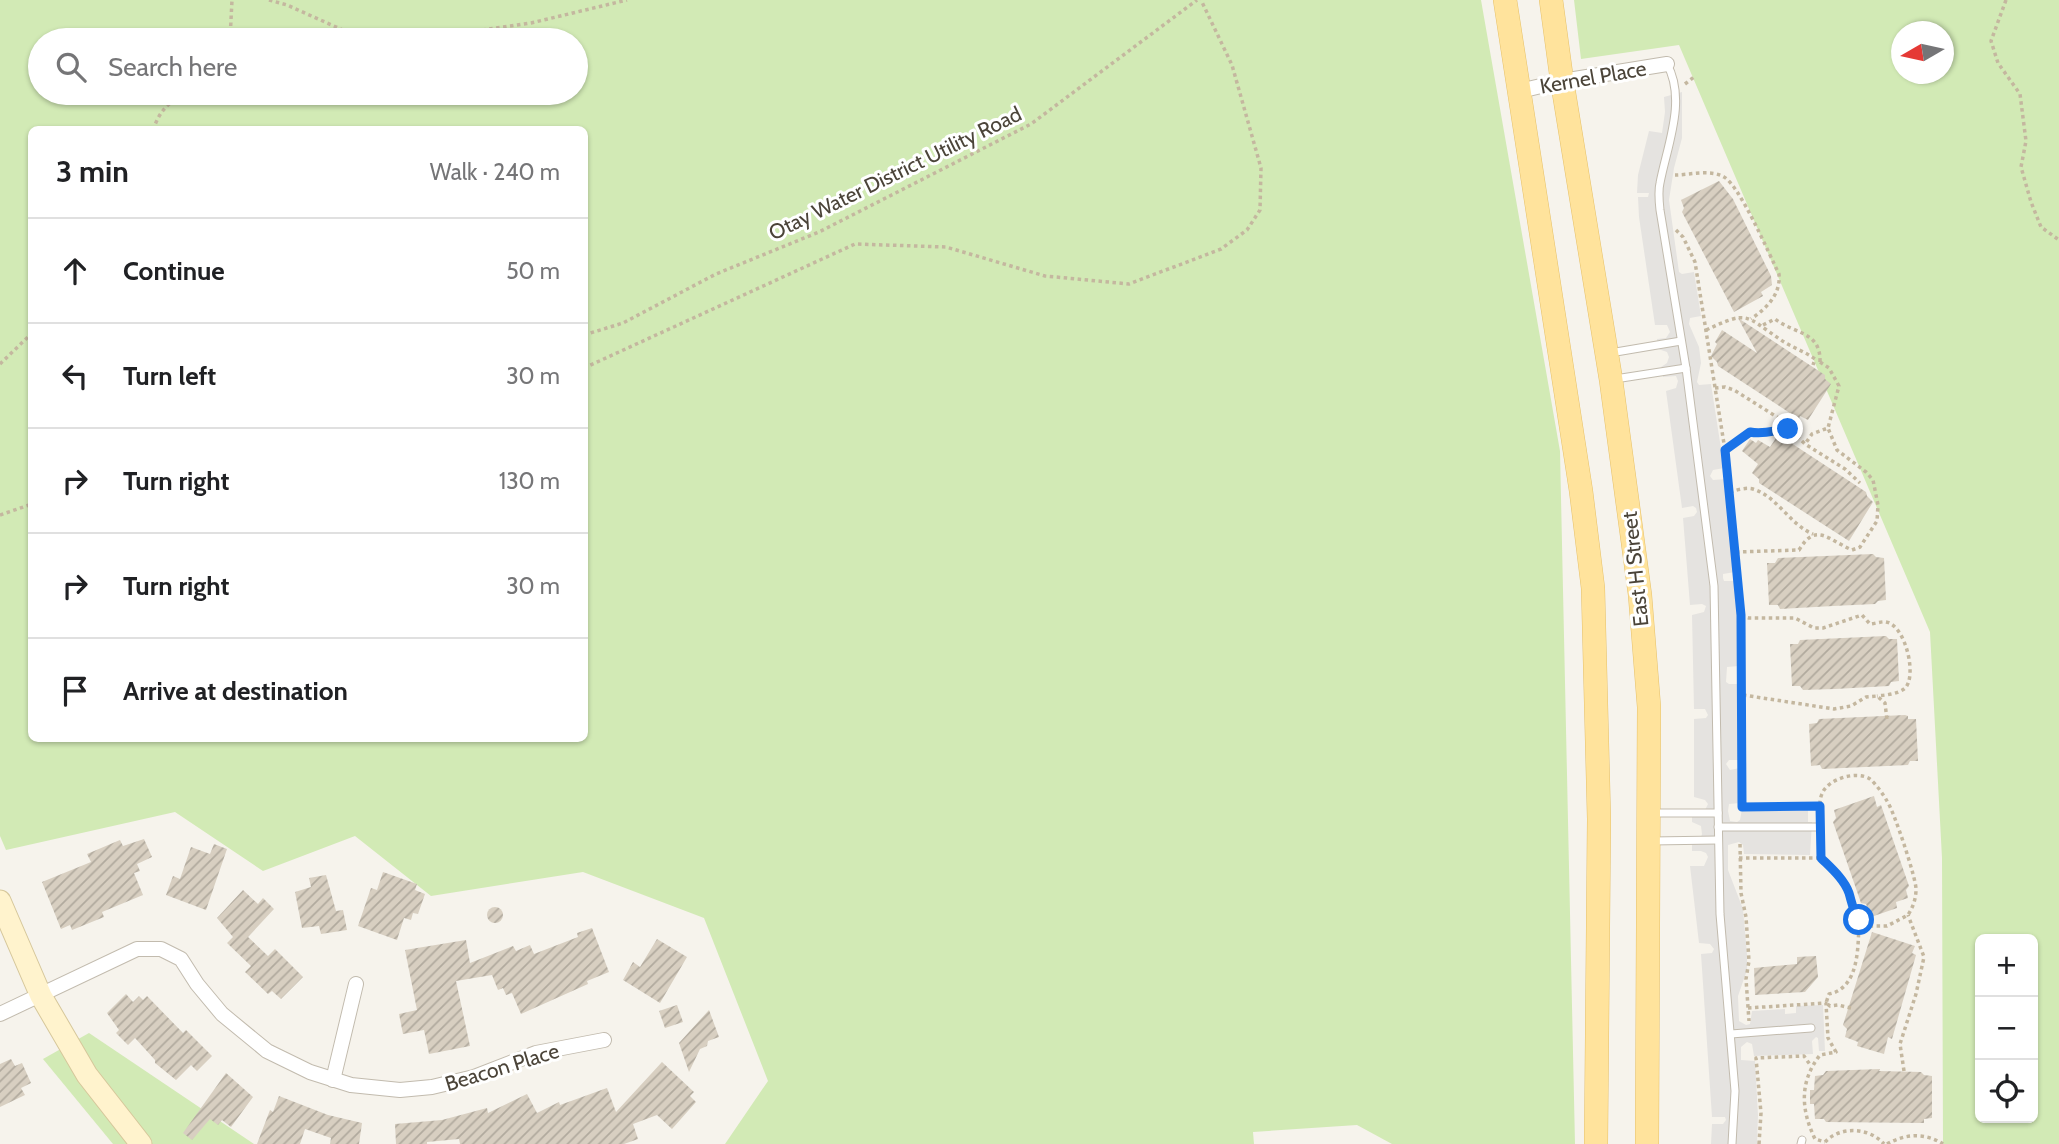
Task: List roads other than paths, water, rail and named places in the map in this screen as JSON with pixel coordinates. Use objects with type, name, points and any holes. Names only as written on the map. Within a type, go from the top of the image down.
[{"type":"main road","name":"East H Street","points":[[1505,0],[1581,491],[1593,588],[1599,819],[1596,1144]]},
{"type":"main road","name":"East H Street","points":[[1551,0],[1611,380],[1640,595],[1649,707],[1647,1144]]},
{"type":"street","name":"Kernel Place","points":[[1520,91],[1562,81],[1667,64]]},
{"type":"street","points":[[0,901],[41,996],[86,1076],[141,1144]]},
{"type":"street","name":"Beacon Place","points":[[0,1014],[137,949],[161,949],[181,959],[197,984],[222,1014],[252,1040],[288,1062],[333,1080],[361,1086],[390,1089],[432,1087],[474,1077],[536,1054],[604,1040]]},
{"type":"street","points":[[333,1080],[356,984]]},
{"type":"lane","points":[[1667,64],[1672,73],[1676,116],[1659,186],[1660,210],[1686,368],[1714,586],[1720,914],[1735,1091],[1732,1144]]},
{"type":"lane","points":[[1607,354],[1681,341]]},
{"type":"lane","points":[[1611,380],[1686,368]]},
{"type":"lane","points":[[1647,813],[1718,813]]},
{"type":"lane","points":[[1718,827],[1818,830]]},
{"type":"lane","points":[[1647,841],[1718,840]]},
{"type":"lane","points":[[1731,1034],[1811,1028]]}]
